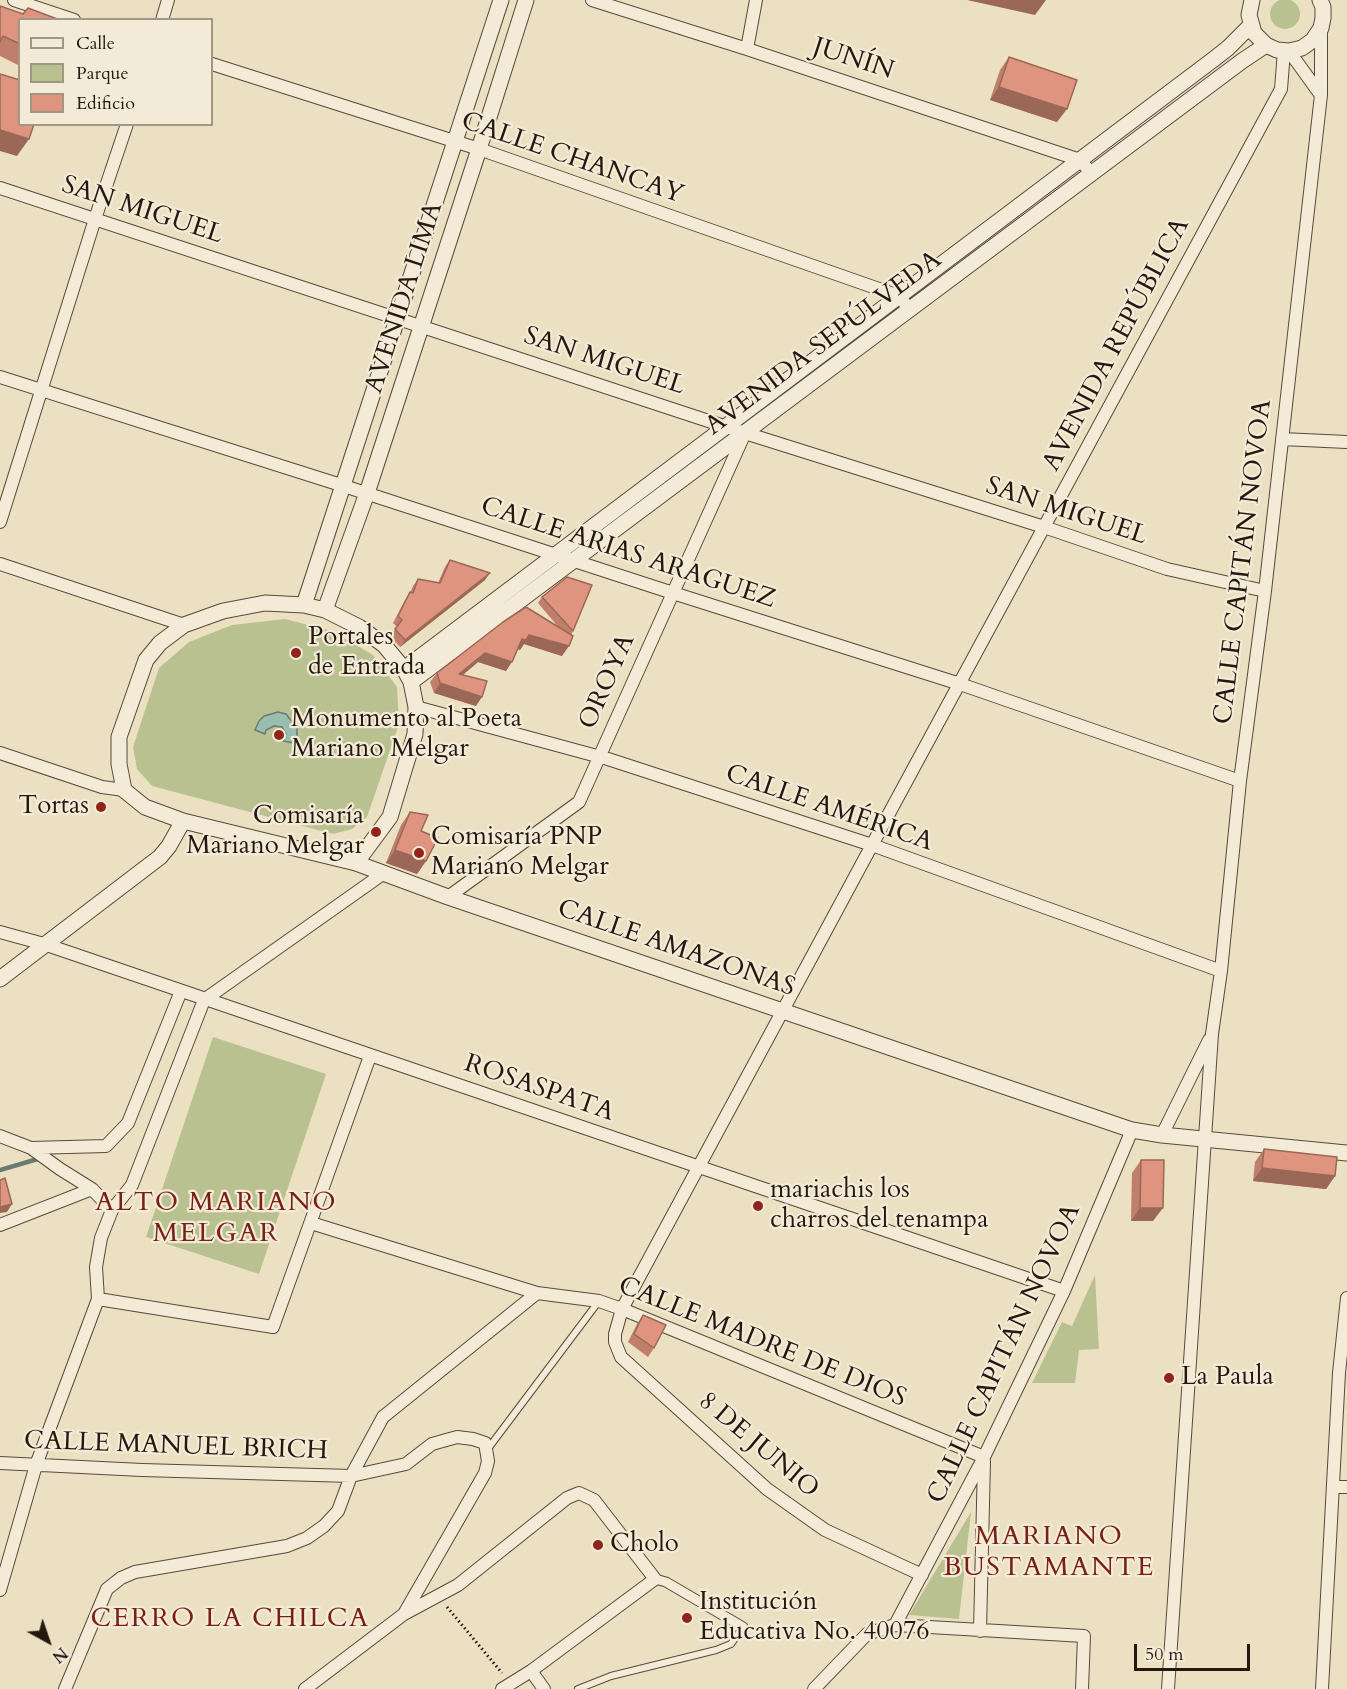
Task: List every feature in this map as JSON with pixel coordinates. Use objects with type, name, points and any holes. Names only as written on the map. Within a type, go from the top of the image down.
[{"type":"street","points":[[14,0],[68,18]]},
{"type":"street","points":[[163,18],[168,0]]},
{"type":"street","name":"AVENIDA LIMA","points":[[304,605],[501,0]]},
{"type":"street","name":"AVENIDA LIMA","points":[[325,610],[367,494],[526,0]]},
{"type":"street","name":"JUNÍN","points":[[592,0],[1080,160]]},
{"type":"street","points":[[747,49],[756,0]]},
{"type":"street","points":[[1252,0],[1249,15],[1254,33],[1266,45],[1286,51],[1302,48],[1313,40],[1321,28],[1323,2]]},
{"type":"street","name":"AVENIDA SEPÚLVEDA","points":[[407,675],[555,555],[1228,48],[1251,25]]},
{"type":"street","name":"CALLE CAPITÁN NOVOA","points":[[1168,1689],[1212,1034],[1321,95],[1321,28]]},
{"type":"street","name":"AVENIDA SEPÚLVEDA","points":[[407,675],[573,561],[1266,45]]},
{"type":"street","points":[[1286,51],[1321,95]]},
{"type":"street","name":"AVENIDA REPÚBLICA","points":[[783,1011],[1281,89],[1286,51]]},
{"type":"street","name":"CALLE CHANCAY","points":[[213,64],[479,149],[899,296]]},
{"type":"street","points":[[0,522],[126,126]]},
{"type":"street","points":[[1080,160],[1092,174]]},
{"type":"street","name":"SAN MIGUEL","points":[[0,188],[1167,569],[1265,591]]},
{"type":"street","points":[[899,296],[910,310]]},
{"type":"street","name":"CALLE ARIAS ARAGUEZ","points":[[0,376],[960,684],[1240,781]]},
{"type":"street","name":"OROYA","points":[[448,897],[579,802],[746,433]]},
{"type":"street","points":[[1282,439],[1347,442]]},
{"type":"street","points":[[0,564],[184,625]]},
{"type":"street","points":[[124,790],[119,764],[119,736],[146,660],[160,643],[184,625],[223,611],[265,603],[304,605],[325,610],[359,627],[384,645],[407,675],[416,707],[415,734],[390,817],[356,863]]},
{"type":"street","name":"CALLE AMÉRICA","points":[[416,707],[599,756],[872,845],[1221,971]]},
{"type":"street","name":"CALLE AMAZONAS","points":[[0,753],[102,787],[124,790],[145,807],[183,821],[356,863],[448,897],[1132,1130],[1162,1136],[1347,1154]]},
{"type":"street","points":[[0,979],[160,857],[183,821]]},
{"type":"street","points":[[0,1590],[36,1465],[98,1299],[96,1267],[102,1238],[112,1210],[132,1185],[204,1000],[384,873]]},
{"type":"street","name":"ROSASPATA","points":[[0,932],[44,944],[1064,1291]]},
{"type":"street","points":[[32,1148],[106,1146],[128,1123],[181,992]]},
{"type":"street","name":"8 DE JUNIO","points":[[783,1011],[622,1309],[615,1342],[621,1357],[767,1489],[825,1530],[922,1575]]},
{"type":"street","name":"CALLE CAPITÁN NOVOA","points":[[1162,1136],[1212,1034]]},
{"type":"street","points":[[98,1299],[273,1327],[370,1056]]},
{"type":"street","name":"CALLE CAPITÁN NOVOA","points":[[894,1625],[984,1457],[1064,1291],[1132,1130]]},
{"type":"street","points":[[0,1136],[32,1148],[92,1189],[112,1210]]},
{"type":"street","points":[[0,1225],[92,1189]]},
{"type":"street","name":"CALLE MADRE DE DIOS","points":[[311,1223],[537,1293],[599,1301],[984,1457]]},
{"type":"street","points":[[65,1689],[106,1589],[121,1578],[135,1572],[287,1545],[307,1538],[324,1526],[338,1510],[351,1476],[382,1418],[537,1293]]},
{"type":"street","points":[[1322,1689],[1333,1487],[1347,1298]]},
{"type":"street","name":"CALLE MANUEL BRICH","points":[[0,1463],[351,1476],[406,1464],[432,1444],[457,1437],[485,1443],[487,1450]]},
{"type":"street","points":[[404,1614],[485,1473],[488,1461],[487,1450]]},
{"type":"street","points":[[980,1631],[984,1457]]},
{"type":"street","points":[[1333,1487],[1347,1487]]},
{"type":"street","points":[[305,1689],[404,1614],[458,1585],[567,1498],[579,1493],[594,1500],[654,1579],[666,1582],[743,1627]]},
{"type":"street","points":[[506,1686],[531,1671],[654,1579]]},
{"type":"street","points":[[814,1689],[867,1634],[894,1625],[1084,1636],[1082,1689]]},
{"type":"street","points":[[531,1671],[544,1689]]},
{"type":"lane","points":[[487,1450],[599,1301]]},
{"type":"lane","points":[[578,1689],[611,1676],[716,1650],[731,1644],[743,1627]]},
{"type":"path","points":[[438,1596],[506,1686]]},
{"type":"green space","points":[[1285,-1],[1295,4],[1300,14],[1295,24],[1285,29],[1275,24],[1270,14],[1275,4]]},
{"type":"green space","points":[[285,619],[332,631],[373,655],[397,687],[399,724],[367,817],[352,829],[333,834],[152,786],[137,769],[133,747],[159,668],[189,642],[232,625]]},
{"type":"green space","points":[[213,1037],[326,1074],[259,1274],[146,1237]]},
{"type":"green space","points":[[1095,1275],[1099,1349],[1079,1350],[1075,1383],[1032,1383],[1062,1322],[1072,1326]]},
{"type":"green space","points":[[971,1512],[959,1619],[909,1615]]},
{"type":"shaded area","points":[[278,712],[286,714],[297,728],[294,743],[283,741],[286,734],[282,727],[274,726],[266,730],[265,734],[255,730],[264,716]]},
{"type":"building","points":[[0,6],[23,14],[28,8],[55,18],[18,18],[18,43],[3,36],[0,42]]},
{"type":"building","points":[[1009,57],[1077,80],[1067,109],[999,87]]},
{"type":"building","points":[[0,74],[18,79],[18,126],[33,126],[29,139],[0,130]]},
{"type":"building","points":[[450,560],[490,573],[405,640],[395,629],[402,620],[398,616],[410,592],[413,593],[418,579],[440,583]]},
{"type":"building","points":[[567,577],[592,585],[573,631],[542,597]]},
{"type":"building","points":[[526,607],[573,636],[569,646],[529,635],[526,640],[522,639],[512,662],[485,653],[459,674],[487,681],[482,697],[440,683],[437,673]]},
{"type":"building","points":[[410,812],[428,815],[421,831],[438,838],[426,861],[395,850]]},
{"type":"building","points":[[1264,1149],[1337,1157],[1335,1176],[1262,1168]]},
{"type":"building","points":[[1141,1160],[1164,1160],[1163,1208],[1140,1208]]},
{"type":"building","points":[[5,1178],[12,1204],[0,1207],[0,1180]]},
{"type":"building","points":[[643,1315],[666,1325],[654,1348],[634,1334]]},
{"type":"waterway","points":[[0,1170],[41,1158]]},
{"type":"place","name":"Portales de Entrada","points":[[296,653]]},
{"type":"place","name":"Monumento al Poeta Mariano Melgar","points":[[279,735]]},
{"type":"place","name":"Tortas","points":[[101,807]]},
{"type":"place","name":"Comisaría Mariano Melgar","points":[[376,832]]},
{"type":"place","name":"Comisaría PNP Mariano Melgar","points":[[419,853]]},
{"type":"place","name":"mariachis los charros del tenampa","points":[[758,1206]]},
{"type":"place","name":"La Paula","points":[[1169,1378]]},
{"type":"place","name":"Cholo","points":[[598,1545]]},
{"type":"place","name":"Institución Educativa No. 40076","points":[[687,1618]]},
{"type":"district","name":"ALTO MARIANO MELGAR","points":[[216,1220]]},
{"type":"district","name":"MARIANO BUSTAMANTE","points":[[1049,1554]]},
{"type":"district","name":"CERRO LA CHILCA","points":[[230,1620]]}]
